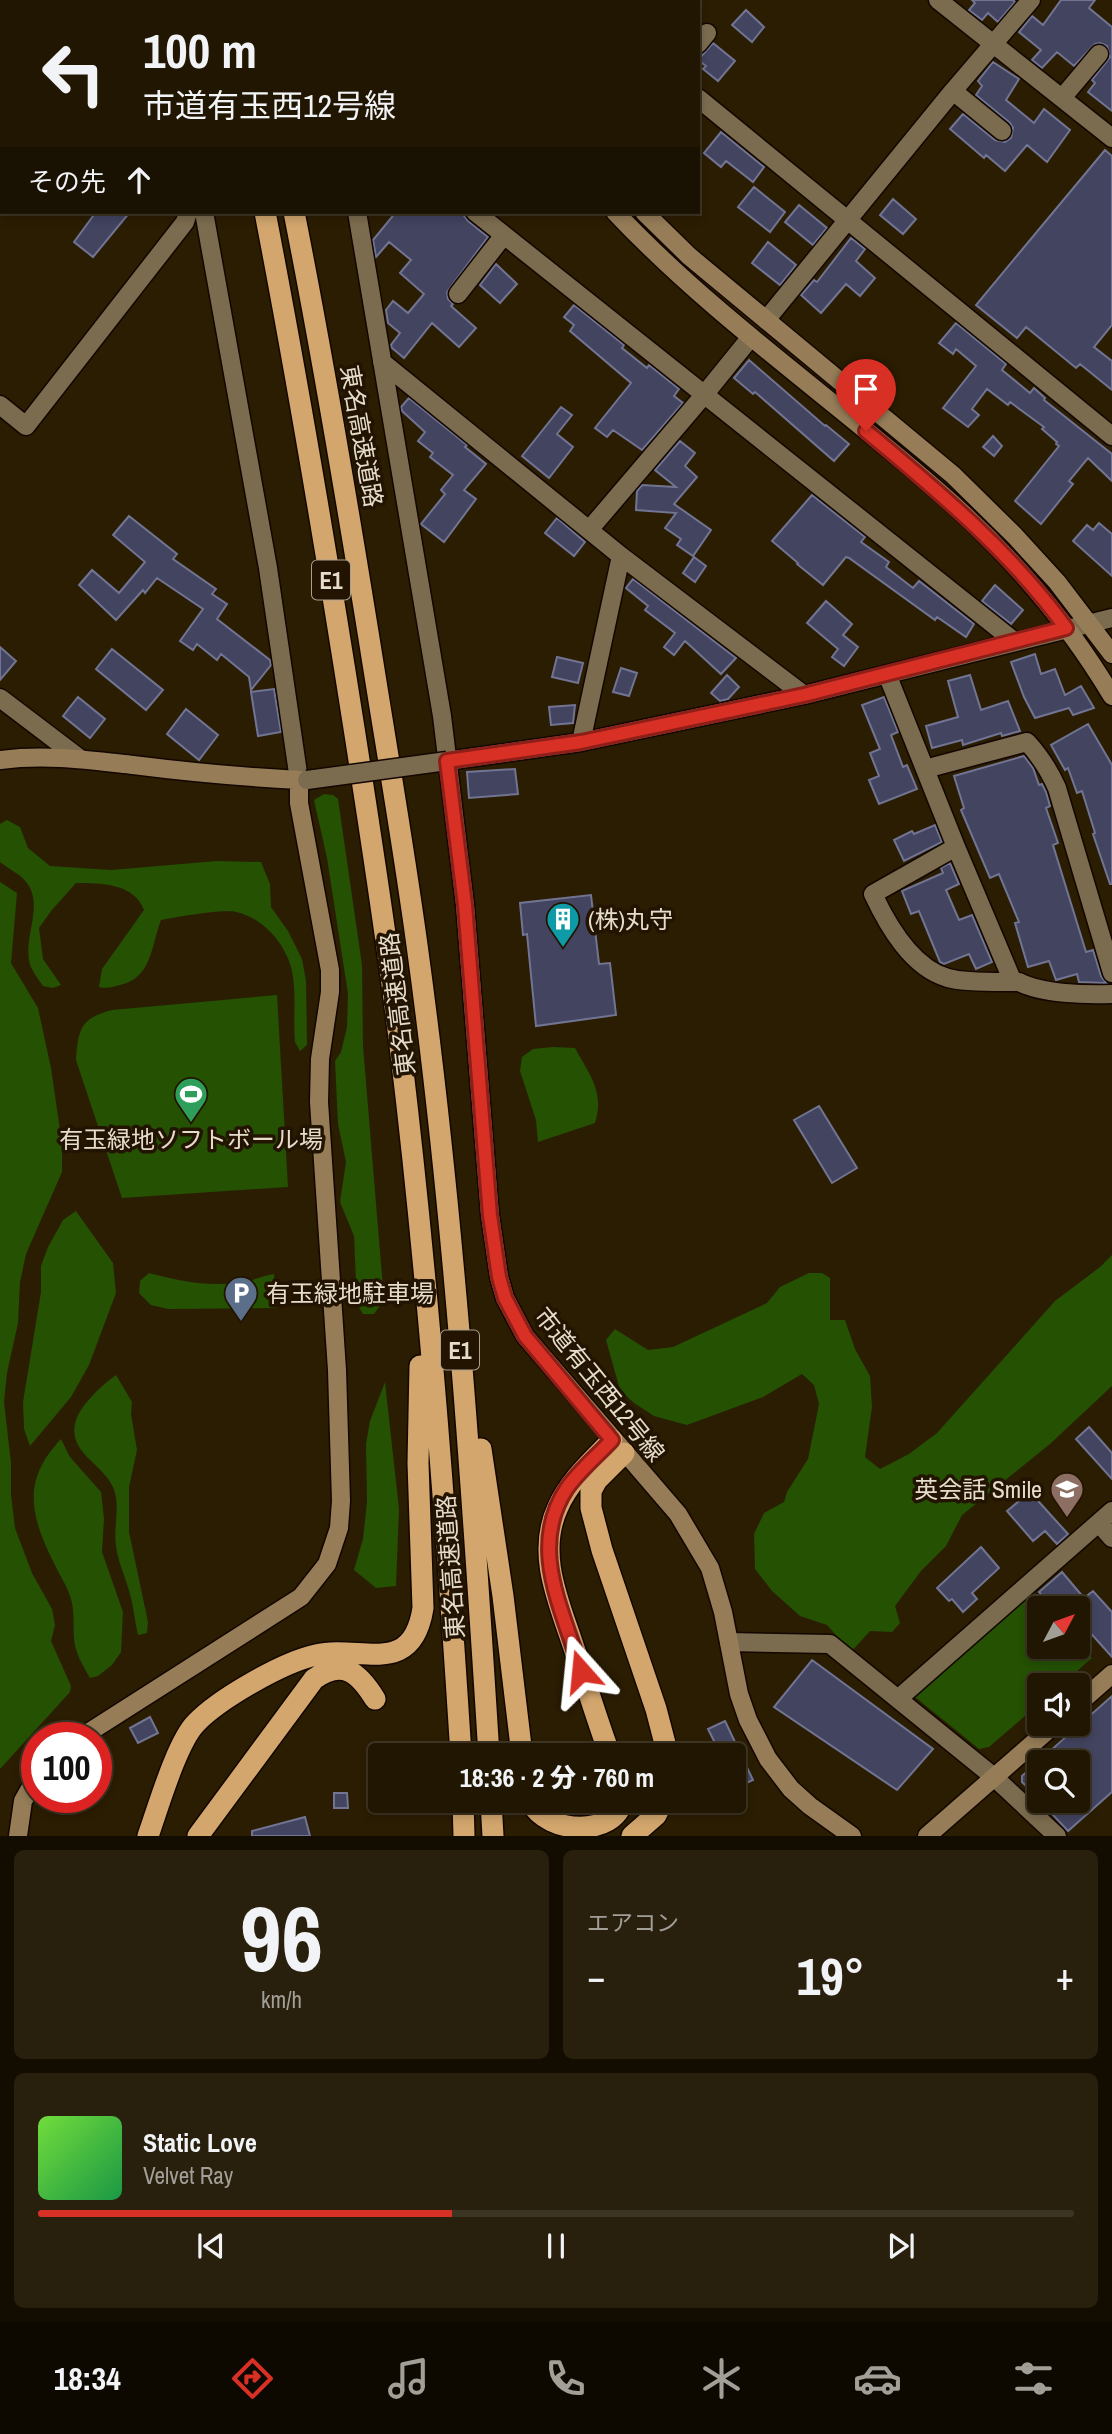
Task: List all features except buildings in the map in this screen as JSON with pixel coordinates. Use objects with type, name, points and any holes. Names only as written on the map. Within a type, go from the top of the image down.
[{"type":"highway","name":"東名高速道路","points":[[265,214],[329,568],[384,922],[401,1056],[423,1259],[459,1743]]},
{"type":"highway","name":"東名高速道路","points":[[294,214],[348,507],[417,945],[451,1257],[478,1579],[488,1743]]},
{"type":"highway","points":[[451,1257],[503,1596],[521,1743]]},
{"type":"highway","points":[[148,1836],[180,1747],[188,1732],[206,1714],[246,1687],[305,1658],[325,1654],[388,1654],[403,1647],[420,1625],[423,1608],[418,1463],[423,1259]]},
{"type":"highway","points":[[606,1743],[558,1603],[550,1573],[549,1551],[556,1510],[566,1490],[579,1474],[618,1447]]},
{"type":"highway","points":[[618,1447],[591,1491],[592,1508],[602,1550],[665,1743]]},
{"type":"highway","points":[[198,1836],[314,1679],[334,1669],[355,1673],[375,1699]]},
{"type":"highway","points":[[463,1813],[464,1836]]},
{"type":"highway","points":[[492,1813],[493,1836]]},
{"type":"highway","points":[[539,1813],[545,1821],[581,1835],[596,1833],[608,1827],[618,1813]]},
{"type":"highway","points":[[632,1836],[657,1813]]},
{"type":"street","points":[[938,0],[1111,135]]},
{"type":"street","points":[[766,320],[1031,0]]},
{"type":"street","points":[[1062,98],[1099,54]]},
{"type":"street","points":[[954,91],[1002,131]]},
{"type":"street","points":[[700,101],[1112,436]]},
{"type":"street","points":[[0,405],[26,426],[185,222],[187,214]]},
{"type":"street","points":[[106,1722],[301,1597],[327,1564],[339,1528],[341,1476],[337,1370],[319,1102],[320,1059],[331,980],[299,803],[303,780],[268,568],[204,214]]},
{"type":"street","points":[[357,214],[442,716],[447,761]]},
{"type":"street","points":[[478,214],[1014,641]]},
{"type":"street","points":[[617,214],[675,271],[751,337],[938,490],[1019,570],[1066,628],[1112,696]]},
{"type":"street","points":[[646,214],[689,256],[953,475],[1024,545],[1057,582],[1112,654]]},
{"type":"street","points":[[458,294],[504,235]]},
{"type":"street","points":[[589,530],[751,337]]},
{"type":"street","points":[[382,362],[621,556],[804,695]]},
{"type":"street","points":[[581,742],[621,556]]},
{"type":"street","points":[[0,760],[32,756],[79,758],[257,778],[303,780],[581,742],[804,695],[1112,618]]},
{"type":"street","points":[[887,674],[1013,982]]},
{"type":"street","points":[[0,698],[79,758]]},
{"type":"street","points":[[925,769],[1027,742],[1057,788],[1112,972]]},
{"type":"street","name":"市道有玉西12号線","points":[[447,761],[465,905],[490,1215],[499,1277],[505,1298],[525,1336],[678,1514],[700,1548],[718,1592],[739,1694],[748,1720],[768,1759],[782,1780],[810,1806],[852,1836]]},
{"type":"street","points":[[956,847],[873,894],[905,947],[927,967],[949,978],[1013,982],[1070,993],[1112,994]]},
{"type":"street","points":[[899,1698],[1105,1517],[1112,1538]]},
{"type":"street","points":[[729,1642],[830,1644],[994,1777],[1057,1836]]},
{"type":"street","points":[[1090,1693],[1112,1674]]},
{"type":"street","points":[[927,1836],[1041,1736]]},
{"type":"street","points":[[18,1836],[21,1813]]},
{"type":"green space","points":[[324,794],[338,799],[362,965],[363,1046],[384,1300],[374,1314],[363,1314],[357,1304],[354,1236],[340,1202],[346,1162],[338,1124],[335,1061],[341,1052],[347,1027],[348,994],[327,858],[314,800]]},
{"type":"green space","points":[[7,820],[20,827],[28,848],[50,866],[111,870],[217,861],[261,862],[270,884],[271,907],[288,931],[302,959],[306,981],[307,1045],[300,1051],[295,1042],[294,985],[287,956],[266,928],[247,915],[236,912],[210,912],[161,920],[149,960],[139,976],[120,985],[102,988],[99,987],[102,969],[144,910],[133,894],[115,886],[76,883],[39,928],[43,959],[61,985],[53,988],[43,986],[32,970],[29,957],[33,895],[23,878],[0,862],[0,824]]},
{"type":"green space","points":[[0,882],[17,893],[11,963],[38,1008],[51,1068],[62,1144],[62,1172],[26,1254],[20,1282],[18,1323],[7,1373],[4,1402],[11,1463],[11,1495],[15,1528],[32,1573],[52,1609],[55,1625],[51,1641],[71,1686],[70,1692],[43,1722],[21,1722],[21,1746],[0,1769]]},
{"type":"green space","name":"有玉緑地ソフトボール場","points":[[277,995],[288,1187],[122,1198],[76,1060],[83,1026],[94,1017],[112,1010]]},
{"type":"green space","points":[[575,1048],[594,1084],[598,1112],[595,1123],[538,1142],[536,1120],[520,1071],[522,1057],[533,1049]]},
{"type":"green space","points":[[76,1211],[113,1263],[116,1293],[89,1365],[71,1397],[30,1446],[24,1429],[23,1402],[41,1292],[41,1266],[63,1220]]},
{"type":"green space","points":[[1112,1255],[1112,1386],[1050,1444],[962,1515],[946,1546],[921,1571],[895,1606],[900,1623],[892,1632],[870,1631],[851,1652],[827,1625],[800,1616],[772,1591],[755,1569],[754,1534],[764,1513],[784,1502],[787,1492],[808,1459],[819,1404],[814,1385],[802,1374],[763,1397],[687,1425],[654,1416],[620,1390],[606,1340],[615,1329],[648,1350],[673,1347],[767,1303],[780,1287],[809,1273],[822,1273],[830,1278],[830,1320],[845,1320],[855,1349],[870,1376],[872,1407],[865,1457],[880,1469],[909,1454],[937,1433],[1055,1301]]},
{"type":"green space","points":[[149,1273],[210,1284],[248,1281],[274,1274],[276,1308],[168,1309],[151,1305],[139,1293],[140,1281]]},
{"type":"green space","points":[[116,1375],[132,1402],[131,1414],[137,1450],[129,1487],[129,1532],[148,1622],[147,1633],[138,1635],[116,1546],[117,1508],[113,1487],[82,1451],[74,1434],[81,1411],[98,1390]]},
{"type":"green space","points":[[385,1382],[399,1509],[396,1586],[376,1588],[354,1570],[363,1539],[367,1502],[366,1444],[370,1421]]},
{"type":"green space","points":[[61,1439],[70,1457],[101,1492],[104,1519],[102,1552],[123,1612],[121,1652],[112,1665],[98,1676],[90,1678],[75,1644],[70,1596],[40,1532],[34,1501],[39,1470]]},
{"type":"green space","points":[[1027,1584],[1038,1596],[1027,1596],[1027,1659],[1090,1659],[1090,1656],[1092,1658],[1075,1673],[1027,1673],[1027,1714],[989,1747],[979,1749],[915,1697],[915,1685]]},
{"type":"place","name":"(株)丸守","points":[[563,949]]},
{"type":"place","name":"有玉緑地ソフトボール場","points":[[191,1124]]},
{"type":"place","name":"有玉緑地駐車場","points":[[241,1323]]},
{"type":"place","name":"英会話 Smile","points":[[1067,1519]]},
{"type":"route","points":[[581,1671],[558,1603],[550,1573],[549,1551],[556,1510],[566,1490],[612,1440],[525,1336],[505,1298],[499,1277],[490,1215],[465,905],[447,761],[581,742],[804,695],[1066,628],[1019,570],[982,532],[938,490],[866,431]]}]
